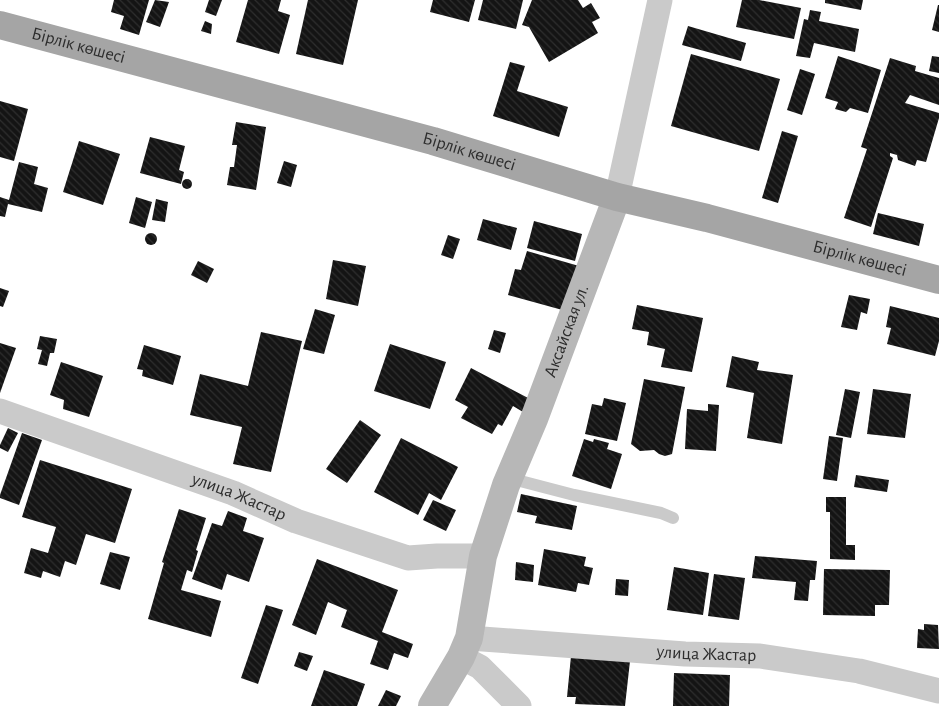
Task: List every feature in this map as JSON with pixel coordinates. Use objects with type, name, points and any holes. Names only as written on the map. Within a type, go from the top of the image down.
[{"type":"main road","name":"Бірлік көшесі","points":[[0,25],[434,141],[617,197],[707,218],[939,280]]},
{"type":"street","name":"Аксайская ул.","points":[[465,647],[483,556],[509,478],[534,420],[617,197],[660,0]]},
{"type":"street","name":"улица Жастар","points":[[0,411],[233,493],[296,521],[408,558],[483,556]]},
{"type":"street","name":"улица Жастар","points":[[465,647],[760,656],[859,671],[939,691]]},
{"type":"street","points":[[432,706],[465,647],[480,666],[519,706]]},
{"type":"lane","points":[[509,478],[574,496],[660,513],[673,518]]},
{"type":"building","points":[[114,0],[149,0],[139,35],[120,29],[124,16],[111,12]]},
{"type":"building","points":[[155,0],[169,2],[160,27],[146,22]]},
{"type":"building","points":[[209,0],[222,0],[216,16],[205,12]]},
{"type":"building","points":[[248,0],[281,0],[278,11],[290,15],[279,54],[236,42]]},
{"type":"building","points":[[308,0],[358,0],[343,65],[296,54]]},
{"type":"building","points":[[433,0],[475,0],[469,22],[430,12]]},
{"type":"building","points":[[483,0],[523,0],[516,29],[478,20]]},
{"type":"building","points":[[532,0],[578,0],[583,8],[591,3],[600,18],[592,22],[598,33],[549,62],[529,27],[522,25]]},
{"type":"building","points":[[742,0],[759,0],[801,8],[794,39],[736,27]]},
{"type":"building","points":[[825,0],[863,0],[861,10],[825,3]]},
{"type":"building","points":[[939,5],[939,32],[932,30]]},
{"type":"building","points":[[810,10],[821,12],[819,21],[859,29],[855,52],[814,43],[810,58],[796,56],[804,19],[808,20]]},
{"type":"building","points":[[205,21],[212,24],[211,34],[201,31]]},
{"type":"building","points":[[688,26],[746,43],[741,61],[682,45]]},
{"type":"building","points":[[691,54],[780,79],[759,151],[671,126]]},
{"type":"building","points":[[838,56],[881,70],[868,113],[850,108],[846,112],[835,109],[838,102],[825,98]]},
{"type":"building","points":[[932,56],[939,57],[939,73],[929,71]]},
{"type":"building","points":[[890,58],[916,66],[915,71],[939,78],[939,105],[910,95],[905,103],[939,113],[939,118],[926,162],[917,160],[915,166],[898,160],[897,155],[890,153],[890,156],[893,158],[871,227],[844,218],[867,149],[861,147]]},
{"type":"building","points":[[510,62],[525,66],[517,91],[568,107],[559,137],[493,116]]},
{"type":"building","points":[[800,69],[815,74],[802,115],[787,110]]},
{"type":"building","points":[[0,101],[28,109],[14,161],[0,157]]},
{"type":"building","points":[[236,122],[266,127],[256,190],[227,185],[230,167],[234,167],[237,145],[232,145]]},
{"type":"building","points":[[782,131],[798,136],[778,203],[762,198]]},
{"type":"building","points":[[150,137],[185,146],[179,170],[184,172],[181,184],[140,173]]},
{"type":"building","points":[[79,141],[120,154],[103,205],[63,192]]},
{"type":"building","points":[[284,161],[297,165],[291,187],[277,183]]},
{"type":"building","points":[[19,162],[38,167],[34,184],[48,188],[42,212],[8,204],[5,217],[0,216],[0,197],[9,200]]},
{"type":"building","points":[[187,179],[192,184],[187,189],[182,184]]},
{"type":"building","points":[[136,197],[152,202],[145,228],[129,223]]},
{"type":"building","points":[[156,199],[168,202],[165,222],[152,220]]},
{"type":"building","points":[[878,213],[924,224],[919,246],[873,234]]},
{"type":"building","points":[[483,219],[517,228],[511,250],[477,240]]},
{"type":"building","points":[[534,221],[582,234],[575,261],[527,248]]},
{"type":"building","points":[[149,233],[153,233],[157,239],[153,245],[149,245],[145,241],[145,237]]},
{"type":"building","points":[[448,235],[460,239],[453,259],[441,255]]},
{"type":"building","points":[[527,251],[579,266],[566,311],[508,295],[515,269],[521,270]]},
{"type":"building","points":[[333,260],[366,266],[358,306],[326,299]]},
{"type":"building","points":[[198,261],[214,269],[207,283],[191,275]]},
{"type":"building","points":[[0,288],[9,291],[3,307],[0,306]]},
{"type":"building","points":[[849,295],[870,299],[867,314],[861,312],[857,330],[841,327]]},
{"type":"building","points":[[637,305],[703,318],[692,372],[661,367],[665,349],[647,345],[649,332],[632,329]]},
{"type":"building","points":[[890,306],[939,318],[939,341],[935,356],[887,344],[891,328],[886,327]]},
{"type":"building","points":[[315,309],[335,315],[324,354],[303,349]]},
{"type":"building","points":[[494,330],[506,333],[500,353],[488,349]]},
{"type":"building","points":[[261,332],[302,341],[271,472],[233,464],[242,427],[190,415],[200,374],[248,386]]},
{"type":"building","points":[[40,336],[57,339],[54,353],[50,353],[47,366],[38,364],[42,350],[37,349]]},
{"type":"building","points":[[0,343],[16,348],[0,393]]},
{"type":"building","points":[[390,344],[446,362],[430,409],[374,391]]},
{"type":"building","points":[[144,345],[181,356],[173,385],[142,376],[143,370],[137,369]]},
{"type":"building","points":[[732,356],[759,362],[757,370],[793,375],[782,444],[747,438],[754,393],[726,387]]},
{"type":"building","points":[[61,362],[103,376],[89,417],[63,409],[64,400],[50,395]]},
{"type":"building","points":[[471,368],[530,399],[523,412],[513,406],[502,426],[498,424],[492,434],[461,418],[468,407],[455,400]]},
{"type":"building","points":[[644,379],[685,387],[672,454],[665,456],[654,450],[640,451],[631,444]]},
{"type":"building","points":[[845,389],[860,392],[851,438],[836,435]]},
{"type":"building","points":[[873,389],[911,394],[905,438],[867,434]]},
{"type":"building","points":[[604,398],[626,403],[617,441],[585,434],[592,404],[602,406]]},
{"type":"building","points":[[708,404],[719,405],[716,451],[685,449],[687,409],[708,411]]},
{"type":"building","points":[[360,420],[381,435],[347,483],[326,469]]},
{"type":"building","points":[[8,428],[18,433],[8,452],[0,448],[0,445]]},
{"type":"building","points":[[22,433],[42,440],[19,505],[0,498],[0,495]]},
{"type":"building","points":[[829,436],[843,438],[837,481],[823,479]]},
{"type":"building","points":[[401,438],[458,467],[441,500],[429,493],[418,515],[374,492]]},
{"type":"building","points":[[584,439],[593,442],[594,439],[609,443],[607,449],[622,454],[611,489],[572,476]]},
{"type":"building","points":[[40,460],[132,489],[115,543],[86,534],[76,565],[65,561],[60,577],[43,571],[41,578],[24,573],[31,548],[48,553],[56,527],[22,517]]},
{"type":"building","points":[[856,475],[889,480],[887,492],[854,487]]},
{"type":"building","points":[[521,494],[577,506],[572,530],[535,523],[537,516],[517,512]]},
{"type":"building","points":[[826,497],[846,497],[846,545],[855,545],[855,560],[830,559],[830,512],[826,512]]},
{"type":"building","points":[[433,500],[456,510],[446,531],[423,520]]},
{"type":"building","points":[[179,509],[206,518],[196,550],[198,551],[192,572],[187,570],[181,590],[221,601],[211,637],[148,619],[164,563],[162,562]]},
{"type":"building","points":[[228,511],[247,518],[243,531],[264,538],[249,582],[227,574],[222,590],[192,579],[212,523],[222,526]]},
{"type":"building","points":[[544,549],[586,557],[584,566],[593,568],[589,585],[578,583],[576,592],[538,585]]},
{"type":"building","points":[[110,552],[130,557],[120,590],[100,584]]},
{"type":"building","points":[[755,556],[817,561],[815,580],[810,580],[808,601],[794,600],[796,582],[752,578]]},
{"type":"building","points":[[317,559],[398,590],[382,632],[413,644],[408,658],[394,653],[388,670],[370,664],[378,641],[341,627],[347,610],[328,602],[316,635],[292,625]]},
{"type":"building","points":[[516,562],[534,565],[533,582],[515,580]]},
{"type":"building","points":[[674,567],[709,573],[703,615],[667,610]]},
{"type":"building","points":[[824,569],[890,570],[889,605],[875,605],[875,616],[823,615]]},
{"type":"building","points":[[714,574],[745,578],[739,620],[708,616]]},
{"type":"building","points":[[616,579],[629,580],[628,596],[615,595]]},
{"type":"building","points":[[266,605],[283,610],[258,684],[241,678]]},
{"type":"building","points":[[924,624],[938,625],[939,649],[917,648],[918,629],[924,630]]},
{"type":"building","points":[[299,652],[313,656],[307,671],[294,666]]},
{"type":"building","points":[[571,656],[630,661],[625,706],[575,704],[576,697],[567,697]]},
{"type":"building","points":[[324,670],[365,684],[357,706],[311,706]]},
{"type":"building","points":[[674,673],[730,675],[729,706],[673,706]]},
{"type":"building","points":[[386,690],[401,696],[396,706],[378,706]]}]
